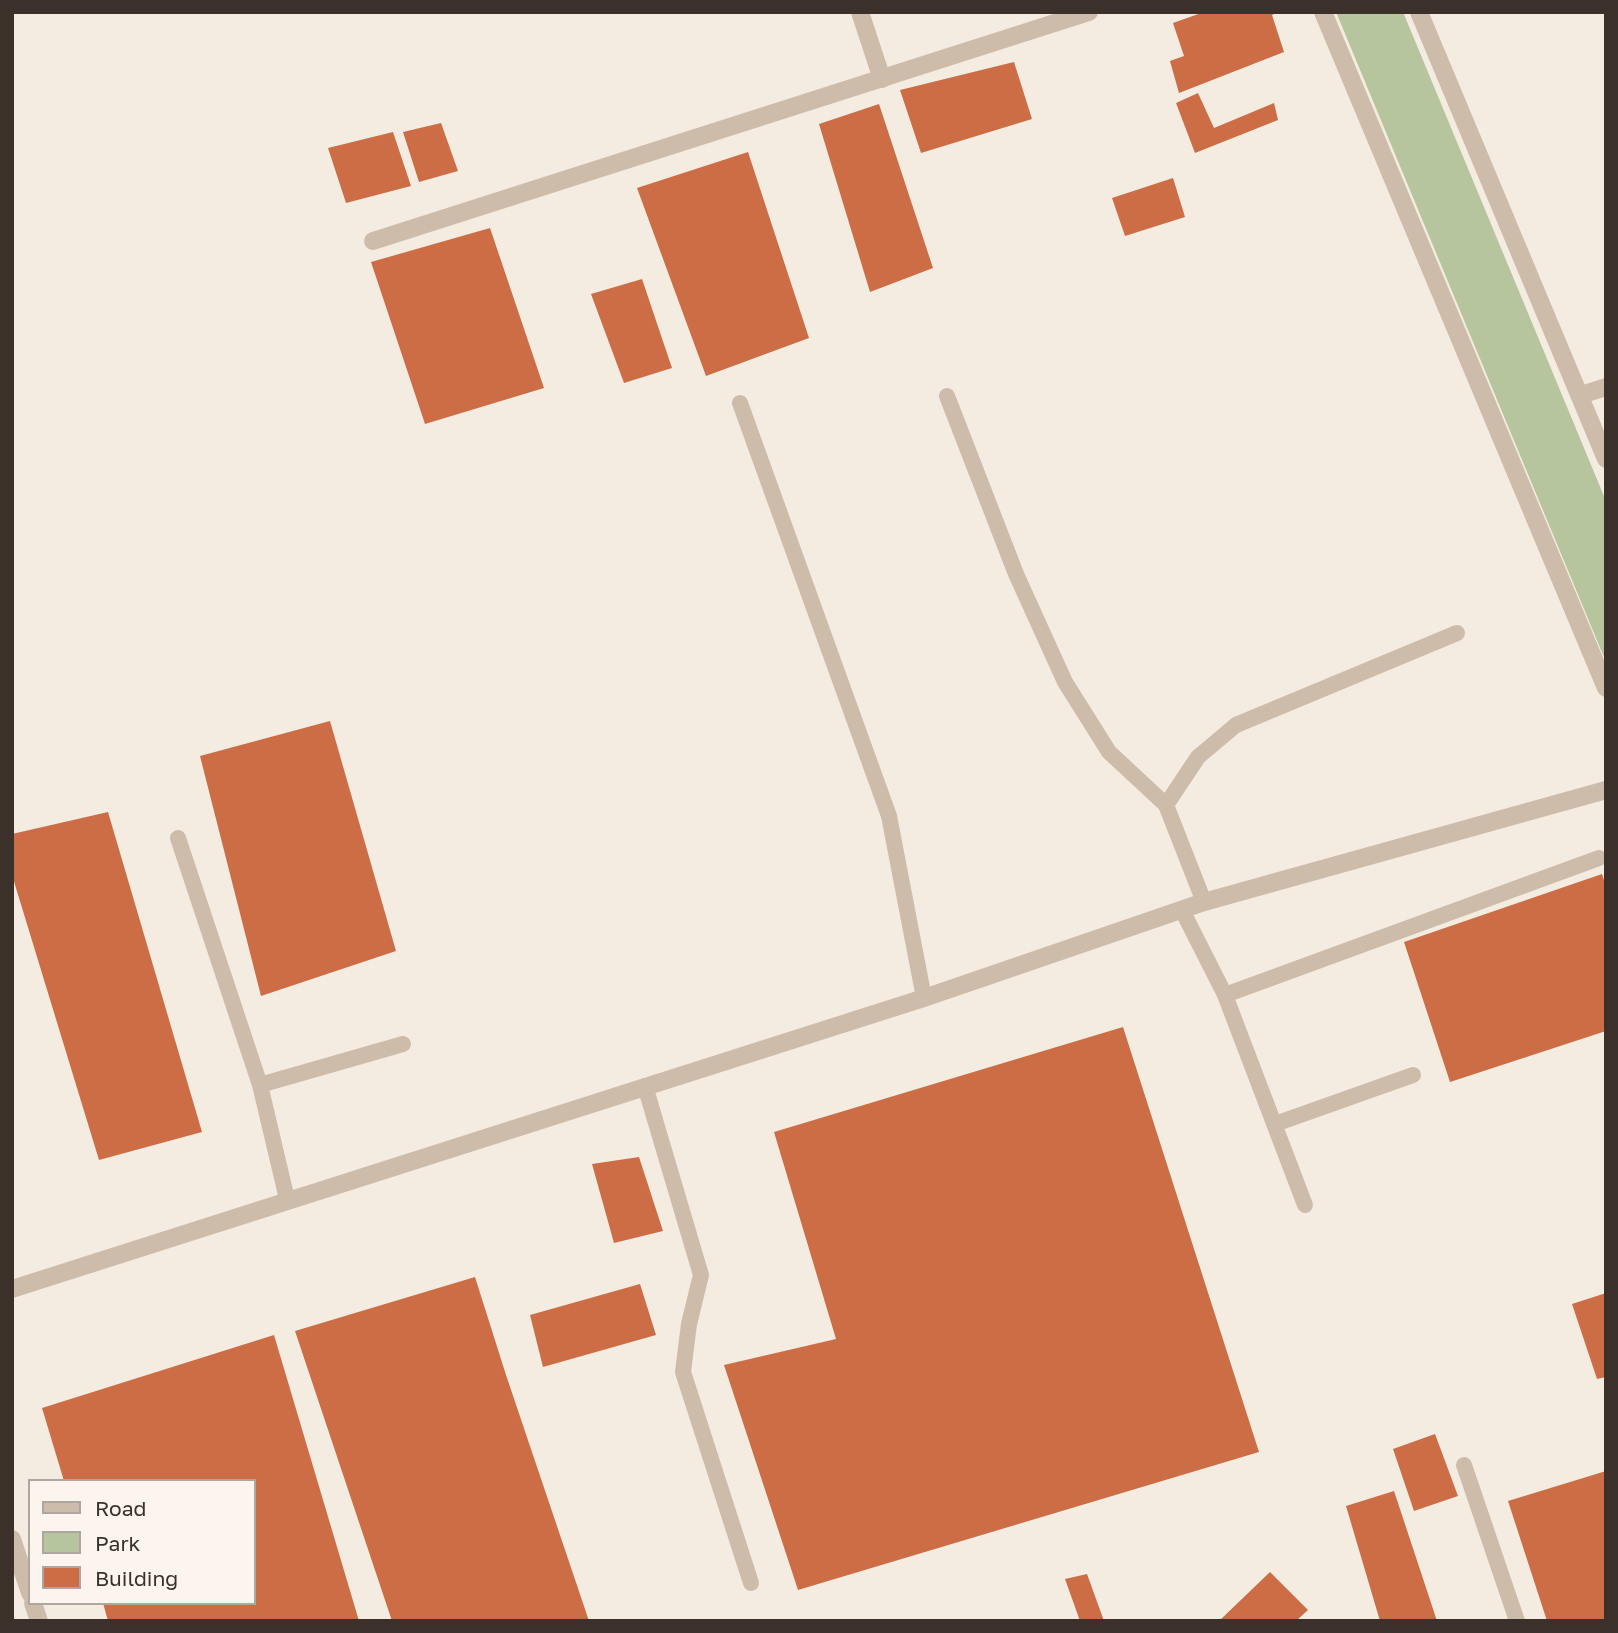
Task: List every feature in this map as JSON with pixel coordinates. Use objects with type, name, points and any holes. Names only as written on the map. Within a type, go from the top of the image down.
[{"type":"street","points":[[860,12],[882,79]]},
{"type":"street","points":[[373,241],[1089,12]]},
{"type":"street","points":[[1323,12],[1606,688]]},
{"type":"street","points":[[1419,12],[1606,459]]},
{"type":"street","points":[[1581,395],[1606,387]]},
{"type":"street","points":[[12,1289],[287,1199],[924,998],[1204,902],[1606,790]]},
{"type":"street","points":[[12,1539],[28,1587]]},
{"type":"lane","points":[[947,396],[1016,574],[1065,682],[1109,752],[1166,804],[1204,902]]},
{"type":"lane","points":[[740,403],[889,816],[924,998]]},
{"type":"lane","points":[[1166,804],[1198,757],[1236,725],[1457,633]]},
{"type":"lane","points":[[178,838],[260,1085],[287,1199]]},
{"type":"lane","points":[[1225,995],[1599,858]]},
{"type":"lane","points":[[1182,910],[1225,995],[1305,1205]]},
{"type":"lane","points":[[260,1085],[403,1044]]},
{"type":"lane","points":[[1275,1124],[1413,1075]]},
{"type":"lane","points":[[645,1086],[701,1275],[689,1324],[682,1372],[751,1583]]},
{"type":"lane","points":[[1464,1465],[1517,1621]]},
{"type":"green space","points":[[1336,12],[1403,12],[1606,501],[1606,662]]},
{"type":"building","points":[[1204,12],[1278,12],[1272,15],[1284,52],[1179,93],[1170,61],[1184,56],[1173,23]]},
{"type":"building","points":[[1014,62],[1032,119],[921,153],[900,90]]},
{"type":"building","points":[[1198,93],[1214,128],[1274,103],[1278,120],[1195,153],[1176,103]]},
{"type":"building","points":[[879,104],[933,268],[870,292],[819,124]]},
{"type":"building","points":[[441,123],[458,171],[419,182],[403,132]]},
{"type":"building","points":[[393,132],[411,186],[346,203],[328,148]]},
{"type":"building","points":[[748,152],[809,338],[706,376],[637,188]]},
{"type":"building","points":[[1173,178],[1185,217],[1125,236],[1112,198]]},
{"type":"building","points":[[490,228],[544,388],[425,424],[371,262]]},
{"type":"building","points":[[642,279],[672,368],[624,383],[591,294]]},
{"type":"building","points":[[330,721],[396,951],[261,996],[200,756]]},
{"type":"building","points":[[108,812],[202,1132],[99,1160],[12,875],[12,834]]},
{"type":"building","points":[[1602,874],[1606,886],[1606,1031],[1450,1082],[1404,942]]},
{"type":"building","points":[[1123,1027],[1259,1452],[798,1590],[724,1365],[836,1339],[774,1132]]},
{"type":"building","points":[[639,1157],[663,1231],[614,1243],[592,1164]]},
{"type":"building","points":[[475,1277],[589,1621],[392,1621],[295,1331]]},
{"type":"building","points":[[640,1284],[656,1335],[543,1367],[530,1315]]},
{"type":"building","points":[[1606,1293],[1606,1377],[1597,1379],[1572,1304]]},
{"type":"building","points":[[274,1335],[359,1621],[108,1621],[104,1605],[256,1605],[256,1479],[63,1479],[42,1408]]},
{"type":"building","points":[[1435,1434],[1458,1496],[1414,1511],[1393,1449]]},
{"type":"building","points":[[1606,1471],[1606,1621],[1547,1621],[1508,1501]]},
{"type":"building","points":[[1394,1491],[1437,1621],[1380,1621],[1346,1506]]},
{"type":"building","points":[[1270,1572],[1308,1610],[1296,1621],[1219,1621]]},
{"type":"building","points":[[1087,1574],[1104,1621],[1080,1621],[1065,1579]]}]
